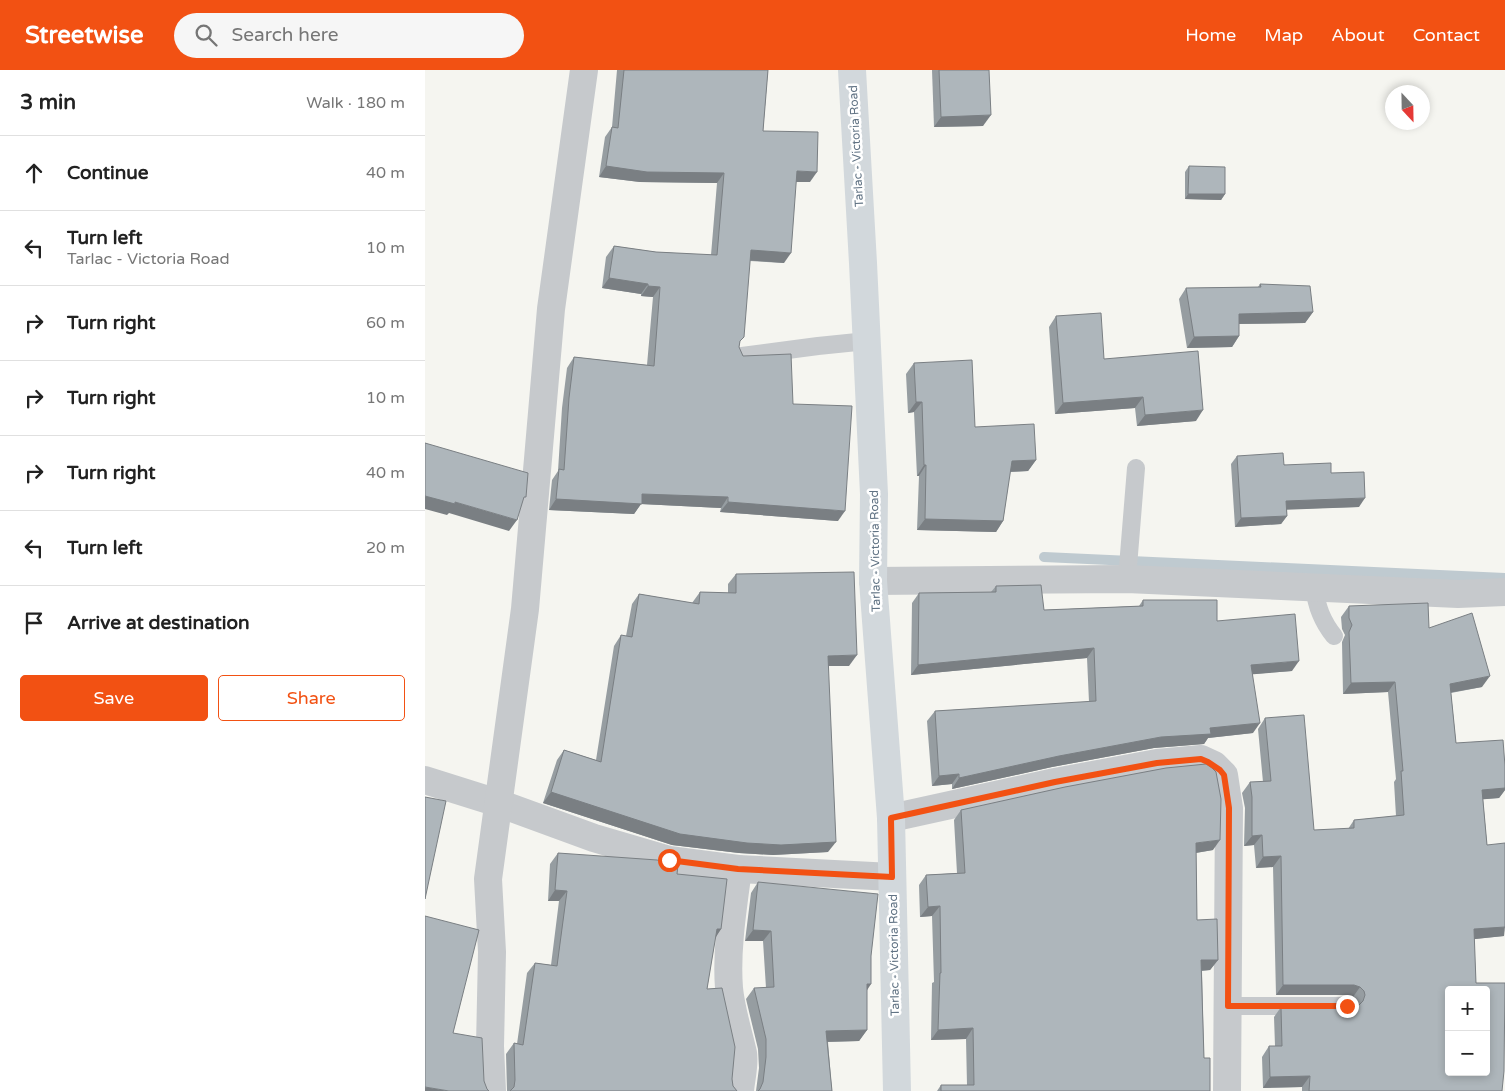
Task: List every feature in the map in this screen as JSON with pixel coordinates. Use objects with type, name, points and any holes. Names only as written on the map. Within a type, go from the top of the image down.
[{"type":"main road","name":"Tarlac - Victoria Road","points":[[852,70],[874,494],[873,580],[891,818],[897,1091]]},
{"type":"street","points":[[492,1091],[490,1046],[492,952],[487,879],[525,609],[551,309],[584,70]]},
{"type":"street","points":[[873,580],[1127,579],[1458,594],[1505,592]]},
{"type":"street","points":[[891,818],[1055,782],[1157,763],[1201,759],[1220,770],[1224,775],[1229,808],[1227,1091]]},
{"type":"street","points":[[425,780],[498,803],[594,838],[669,860],[738,869],[892,877]]},
{"type":"street","points":[[738,869],[732,915],[729,988],[735,1024],[743,1054],[740,1091]]},
{"type":"lane","points":[[742,356],[867,341]]},
{"type":"lane","points":[[1127,579],[1136,468]]},
{"type":"lane","points":[[1314,588],[1317,606],[1325,626],[1334,636]]},
{"type":"lane","points":[[1228,1006],[1347,1006]]},
{"type":"building","points":[[624,70],[768,70],[763,131],[818,132],[817,172],[797,171],[791,253],[751,250],[744,337],[740,341],[739,347],[743,356],[791,354],[793,404],[852,406],[845,511],[728,502],[728,497],[642,494],[642,504],[556,499],[559,469],[564,470],[574,357],[654,366],[660,287],[609,278],[614,246],[656,252],[717,255],[724,173],[647,172],[606,166],[612,127],[618,128]]},
{"type":"building","points":[[939,70],[989,70],[991,115],[941,117]]},
{"type":"building","points":[[1189,166],[1225,167],[1225,194],[1188,194]]},
{"type":"building","points":[[1260,284],[1310,286],[1313,312],[1239,314],[1239,336],[1194,337],[1186,288],[1261,287]]},
{"type":"building","points":[[1101,313],[1104,359],[1198,351],[1203,410],[1145,415],[1143,397],[1063,403],[1056,316]]},
{"type":"building","points":[[972,360],[975,427],[1034,424],[1036,460],[1012,461],[1003,521],[925,519],[926,465],[924,465],[922,402],[916,402],[914,363]]},
{"type":"building","points":[[425,443],[528,473],[526,497],[524,497],[517,520],[455,502],[455,504],[425,496]]},
{"type":"building","points":[[1283,453],[1284,465],[1331,463],[1331,473],[1364,472],[1365,498],[1286,501],[1287,516],[1241,518],[1237,456]]},
{"type":"building","points":[[854,572],[857,655],[828,656],[836,842],[781,845],[747,843],[680,834],[551,792],[564,750],[601,762],[621,635],[632,637],[639,594],[699,604],[700,592],[736,593],[736,574]]},
{"type":"building","points":[[1041,585],[1044,610],[1143,606],[1143,600],[1217,600],[1217,621],[1295,614],[1299,661],[1251,665],[1260,723],[1210,728],[1211,734],[1161,737],[1059,756],[959,778],[959,774],[939,776],[935,711],[1096,701],[1094,648],[918,665],[919,593],[996,592],[996,586]]},
{"type":"building","points":[[1428,603],[1429,628],[1472,613],[1490,676],[1450,684],[1456,743],[1503,740],[1505,788],[1482,790],[1487,845],[1505,843],[1505,927],[1474,929],[1476,983],[1505,983],[1502,1091],[1309,1091],[1310,1076],[1270,1077],[1269,1046],[1282,1046],[1281,1007],[1355,1006],[1363,1001],[1365,995],[1360,987],[1354,985],[1283,985],[1281,856],[1263,857],[1262,835],[1252,836],[1250,782],[1271,781],[1265,718],[1304,715],[1314,830],[1354,828],[1354,820],[1404,815],[1401,771],[1403,771],[1395,682],[1351,683],[1349,632],[1352,625],[1349,618],[1349,606]]},
{"type":"building","points":[[1206,764],[1216,772],[1221,799],[1220,840],[1196,843],[1197,920],[1217,919],[1218,960],[1201,960],[1204,1058],[1210,1058],[1210,1091],[941,1091],[941,1085],[974,1085],[973,1028],[938,1030],[941,973],[940,906],[928,907],[926,875],[965,873],[961,810],[1065,787],[1166,768]]},
{"type":"building","points":[[425,797],[446,801],[425,899]]},
{"type":"building","points":[[558,853],[657,860],[678,865],[677,874],[727,879],[721,929],[717,929],[707,989],[722,988],[735,1047],[732,1079],[733,1086],[737,1091],[510,1091],[514,1087],[515,1080],[514,1043],[523,1045],[535,963],[557,966],[567,891],[555,890]]},
{"type":"building","points":[[758,882],[878,894],[871,956],[871,984],[867,984],[867,1030],[826,1031],[832,1091],[758,1091],[763,1082],[766,1039],[754,988],[774,987],[771,931],[753,930]]},
{"type":"building","points":[[425,916],[479,930],[453,1033],[482,1038],[484,1081],[489,1091],[449,1091],[425,1087]]},
{"type":"waterway","points":[[1044,557],[1505,578]]},
{"type":"route","points":[[669,860],[738,869],[892,877],[891,818],[1055,782],[1157,763],[1201,759],[1214,765],[1224,775],[1229,808],[1228,1006],[1347,1006]]}]
